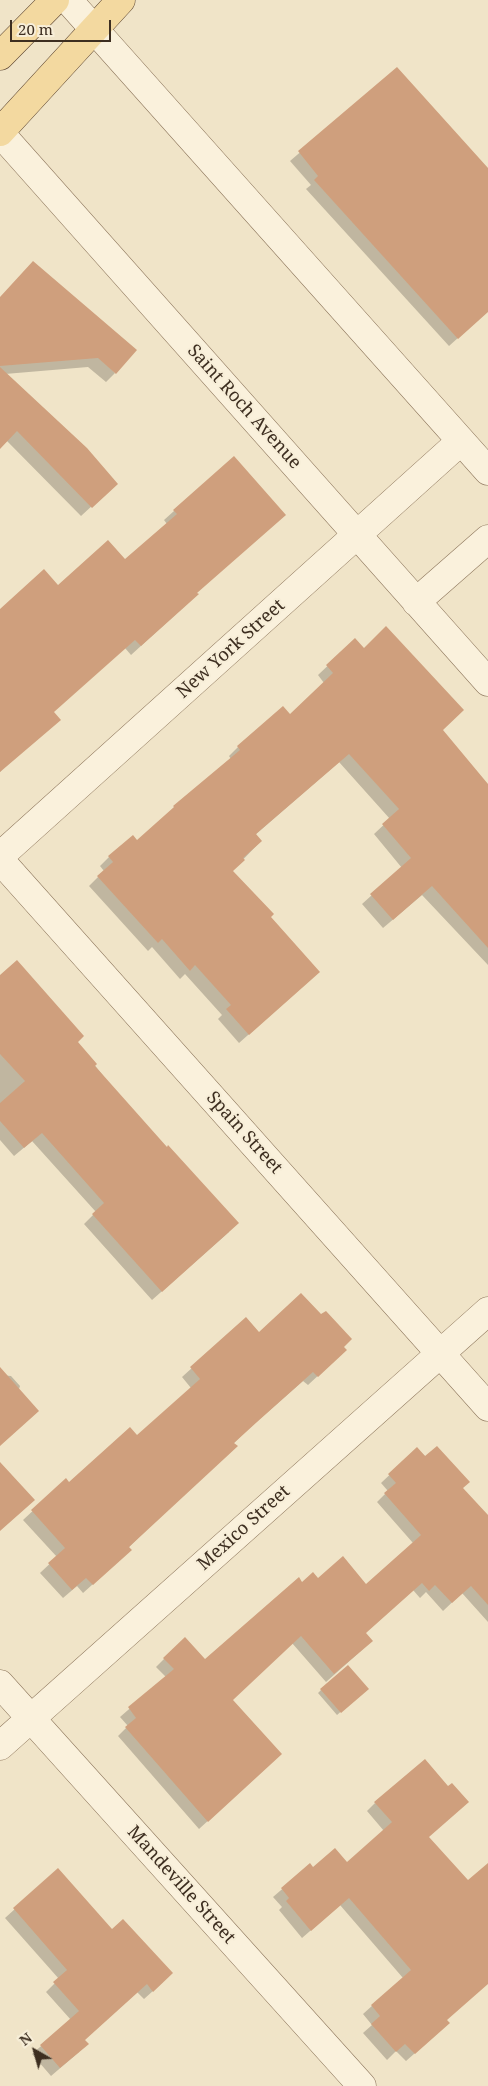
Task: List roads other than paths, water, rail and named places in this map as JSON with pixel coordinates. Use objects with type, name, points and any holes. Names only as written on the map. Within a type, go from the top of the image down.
[{"type":"main road","points":[[0,56],[55,0]]},
{"type":"main road","points":[[0,133],[121,0]]},
{"type":"street","points":[[68,0],[488,471]]},
{"type":"street","name":"Saint Roch Avenue","points":[[0,133],[488,682]]},
{"type":"street","name":"New York Street","points":[[0,858],[461,441]]},
{"type":"street","points":[[416,602],[488,539]]},
{"type":"street","name":"Spain Street","points":[[0,858],[488,1407]]},
{"type":"street","name":"Mexico Street","points":[[0,1746],[488,1310]]},
{"type":"street","name":"Mandeville Street","points":[[0,1684],[362,2086]]}]
